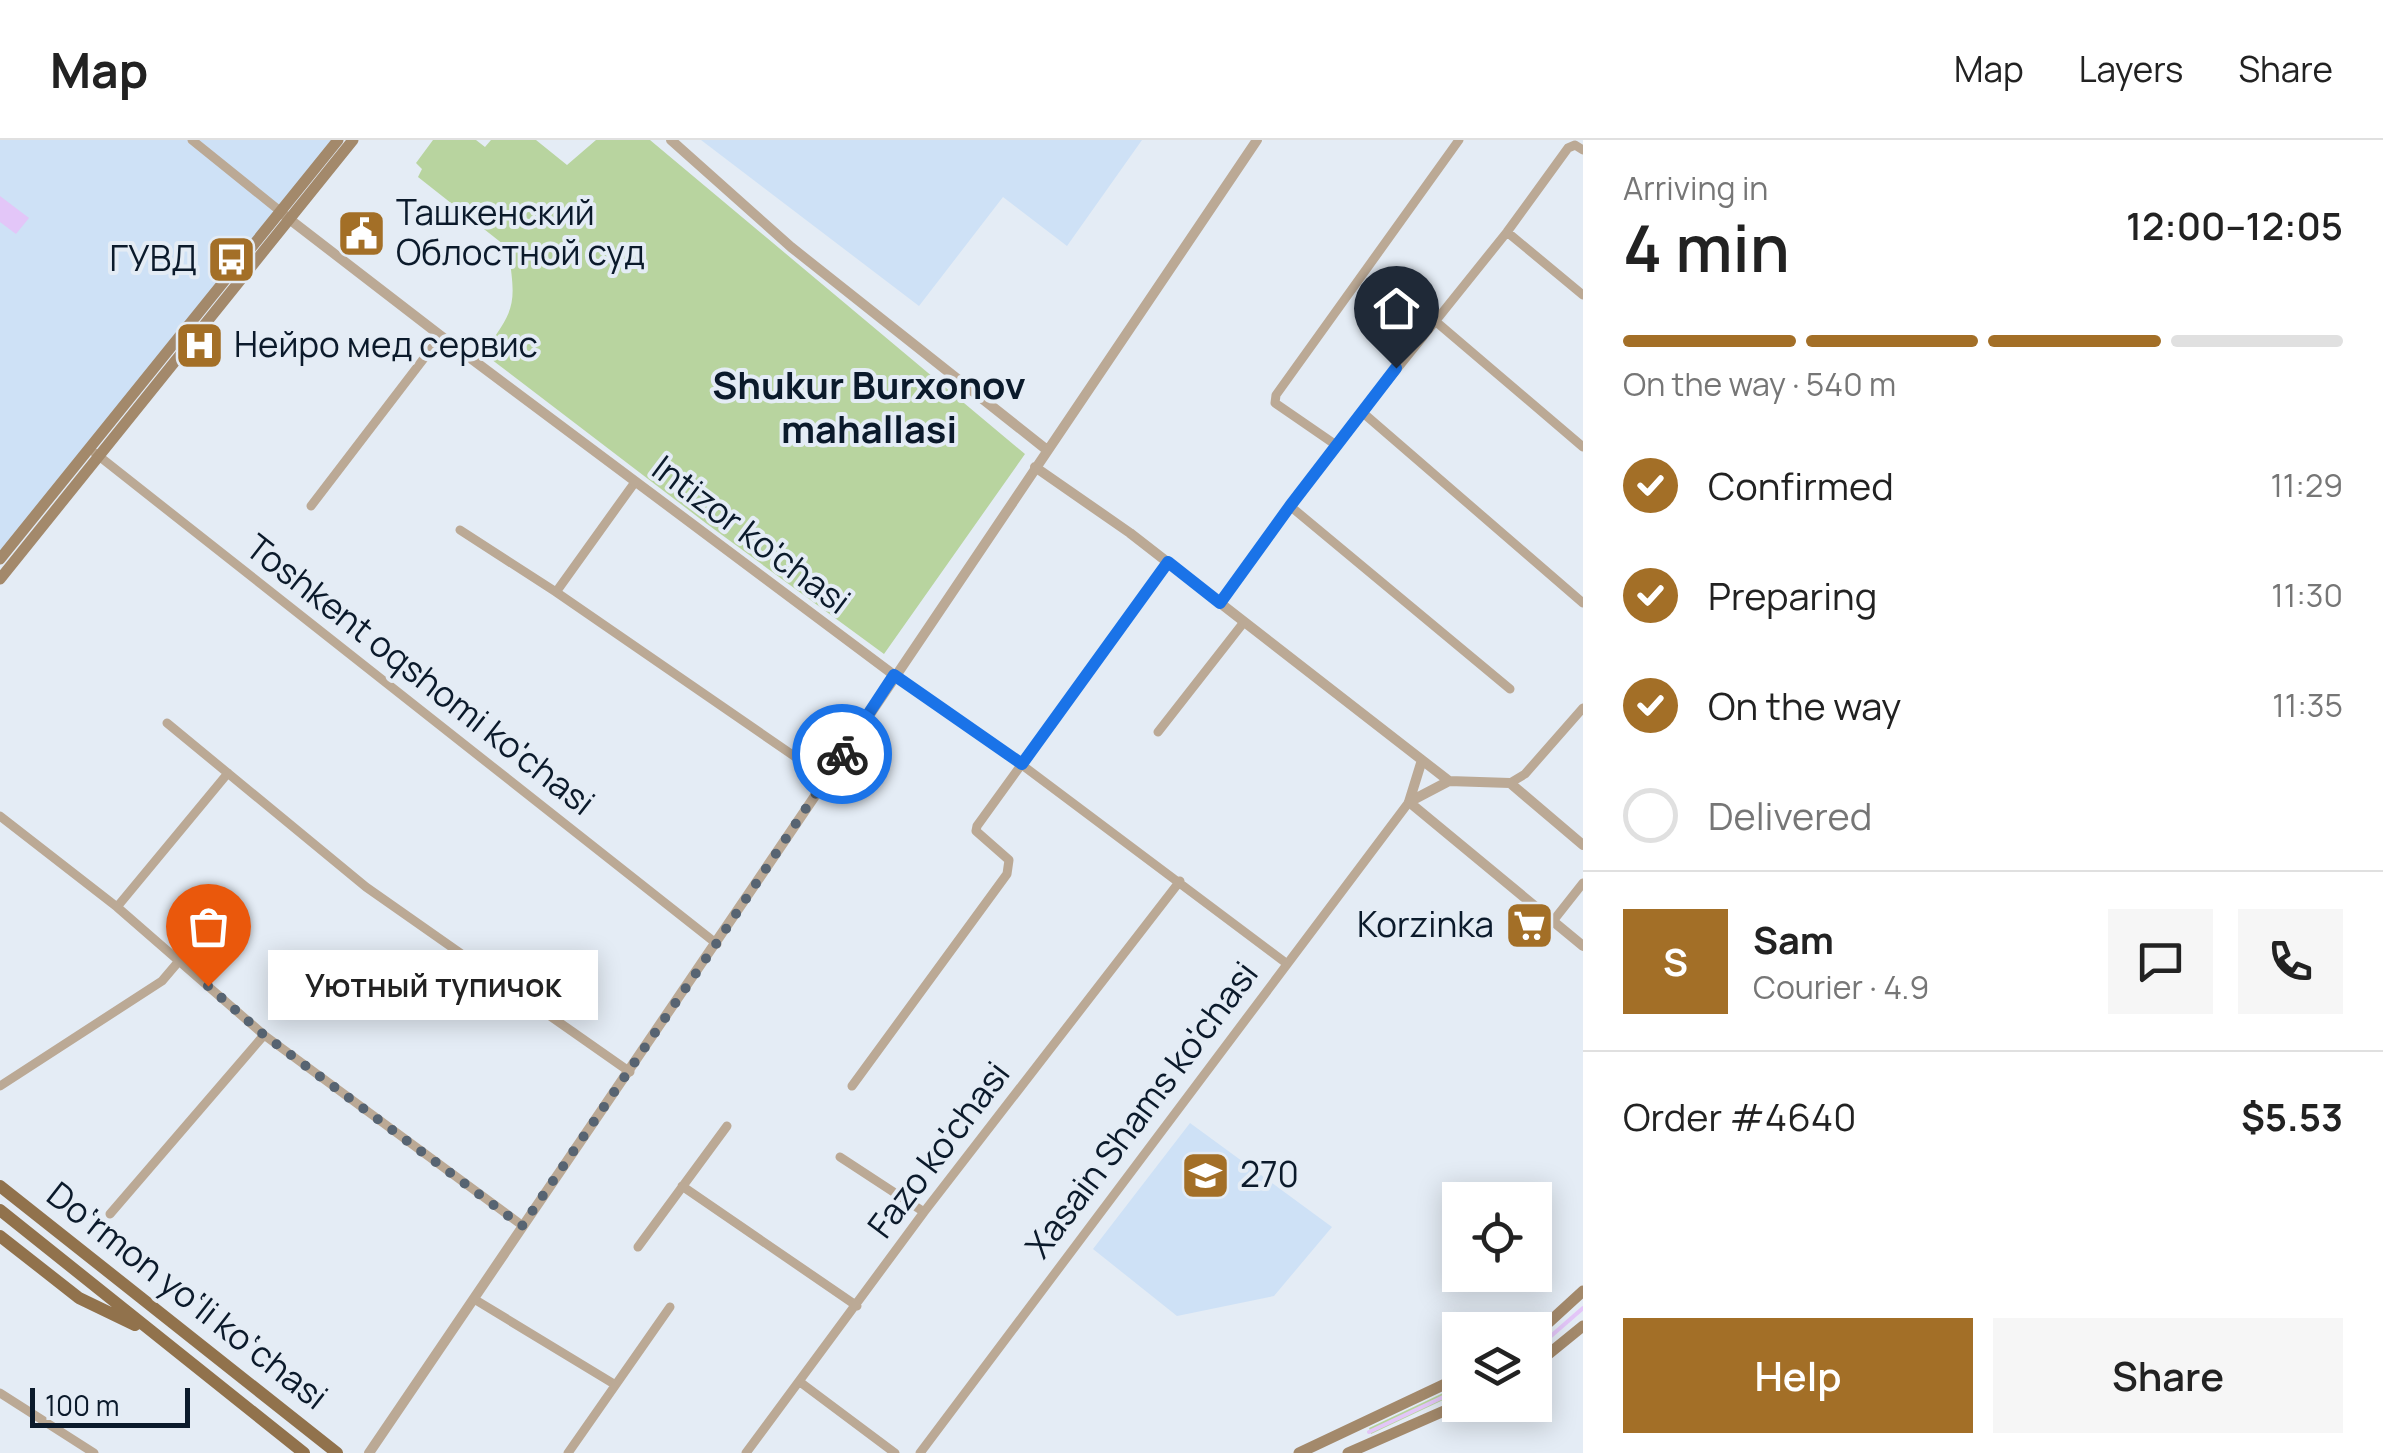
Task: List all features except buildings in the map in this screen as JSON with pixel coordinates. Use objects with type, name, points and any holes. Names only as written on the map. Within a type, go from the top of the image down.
[{"type":"main road","points":[[285,215],[338,140]]},
{"type":"main road","points":[[0,579],[94,452],[285,215],[353,140]]},
{"type":"main road","points":[[0,559],[94,452]]},
{"type":"main road","name":"Do‘rmon yo‘li ko‘chasi","points":[[0,1186],[338,1453]]},
{"type":"main road","name":"Do‘rmon yo‘li ko‘chasi","points":[[0,1210],[304,1453]]},
{"type":"main road","points":[[0,1236],[79,1298],[156,1336]]},
{"type":"main road","points":[[1552,1319],[1583,1291]]},
{"type":"main road","points":[[1552,1351],[1583,1326]]},
{"type":"main road","points":[[1298,1453],[1442,1385]]},
{"type":"main road","points":[[1348,1429],[1353,1451],[1442,1412]]},
{"type":"street","name":"Intizor ko'chasi","points":[[192,140],[440,336],[634,482],[894,675],[1022,764],[1286,963]]},
{"type":"street","points":[[671,140],[792,247],[1047,450]]},
{"type":"street","points":[[369,1453],[1257,140]]},
{"type":"street","points":[[1336,446],[1274,400],[1459,140]]},
{"type":"street","points":[[1220,603],[1290,506],[1507,232],[1568,148],[1579,148]]},
{"type":"street","points":[[1507,232],[1583,294]]},
{"type":"street","points":[[1434,320],[1583,447]]},
{"type":"street","points":[[311,506],[440,336]]},
{"type":"street","points":[[1362,412],[1583,603]]},
{"type":"street","name":"Toshkent oqshomi ko'chasi","points":[[94,452],[716,944]]},
{"type":"street","points":[[1035,467],[1168,562],[1449,781]]},
{"type":"street","points":[[556,592],[634,482]]},
{"type":"street","points":[[1290,506],[1510,689]]},
{"type":"street","points":[[460,530],[826,778]]},
{"type":"street","points":[[852,1086],[1007,874],[1009,860],[976,831],[977,826],[1168,562]]},
{"type":"street","points":[[1158,732],[1244,622]]},
{"type":"street","points":[[1409,802],[1449,781],[1510,783],[1525,774],[1583,708]]},
{"type":"street","points":[[166,723],[366,887],[630,1072]]},
{"type":"street","points":[[1409,802],[1422,760]]},
{"type":"street","points":[[116,907],[228,773]]},
{"type":"street","points":[[1510,783],[1583,845]]},
{"type":"street","points":[[1409,802],[1583,946]]},
{"type":"street","name":"Xasain Shams ko'chasi","points":[[920,1453],[1409,802]]},
{"type":"street","points":[[0,816],[116,907],[264,1035],[522,1226]]},
{"type":"street","name":"Fazo ko'chasi","points":[[746,1453],[924,1212],[1180,881]]},
{"type":"street","points":[[1553,920],[1583,883]]},
{"type":"street","points":[[0,1086],[162,982],[179,961]]},
{"type":"street","points":[[110,1214],[264,1035]]},
{"type":"street","points":[[638,1247],[727,1126]]},
{"type":"street","points":[[840,1158],[924,1212]]},
{"type":"street","points":[[682,1186],[857,1306]]},
{"type":"street","points":[[474,1298],[614,1384]]},
{"type":"street","points":[[568,1453],[670,1308]]},
{"type":"street","points":[[800,1382],[894,1453]]},
{"type":"street","points":[[0,1392],[94,1453]]},
{"type":"shaded area","points":[[0,140],[338,140],[0,559]]},
{"type":"shaded area","points":[[701,140],[1142,140],[1067,246],[1003,197],[919,306]]},
{"type":"shaded area","points":[[0,196],[29,218],[16,234],[0,222]]},
{"type":"shaded area","name":"270","points":[[1190,1123],[1332,1227],[1274,1296],[1177,1316],[1093,1249]]},
{"type":"green space","points":[[433,140],[476,140],[485,147],[491,140],[536,140],[567,165],[596,140],[650,140],[1025,454],[884,654],[483,353],[511,304],[508,248],[418,177],[422,169],[416,163]]},
{"type":"green space","points":[[1442,1394],[1442,1400],[1371,1434],[1369,1428]]},
{"type":"waterway","points":[[1552,1335],[1583,1308]]},
{"type":"waterway","points":[[1369,1432],[1442,1398]]},
{"type":"way so far","points":[[208,986],[264,1035],[522,1226],[842,754]]},
{"type":"place","name":"Ташкенский Облостной суд","points":[[361,233]]},
{"type":"place","name":"ГУВД","points":[[232,259]]},
{"type":"place","name":"Нейро мед сервис","points":[[199,345]]},
{"type":"place","name":"Korzinka","points":[[1529,925]]},
{"type":"place","name":"Уютный тупичок","points":[[208,986]]},
{"type":"place","name":"270","points":[[1205,1175]]},
{"type":"district","name":"Shukur Burxonov mahallasi","points":[[869,408]]},
{"type":"route","points":[[842,754],[894,675],[1022,764],[1168,562],[1220,603],[1396,368]]}]
